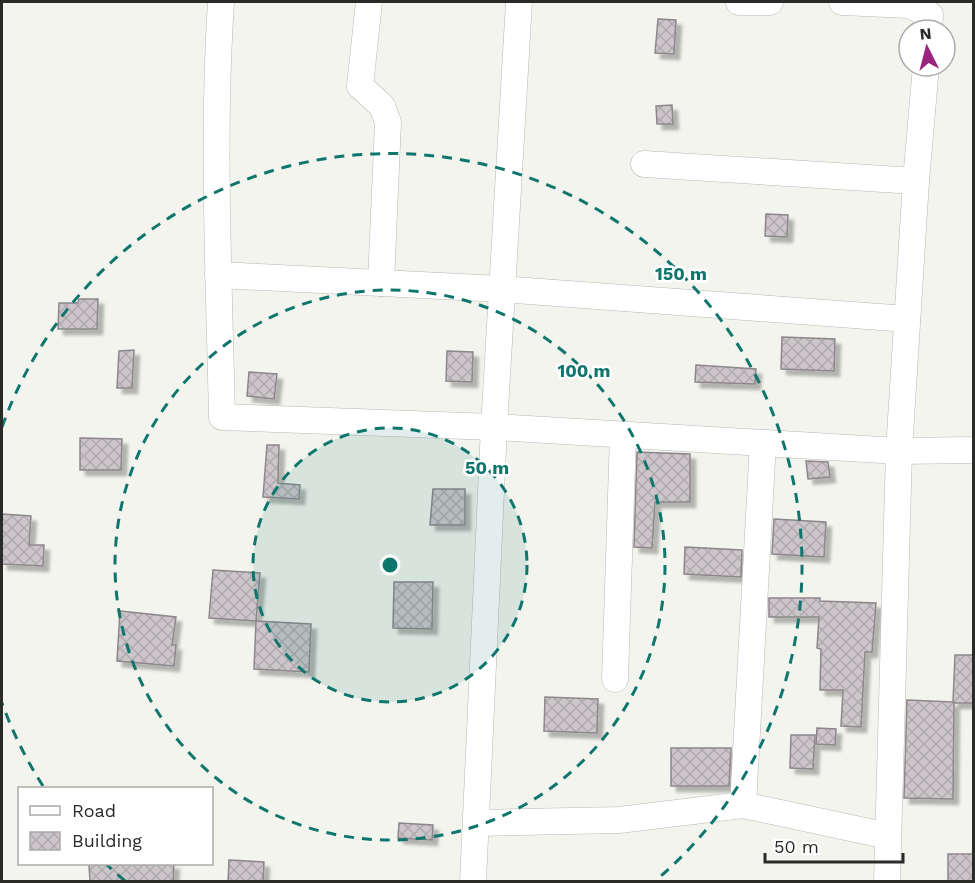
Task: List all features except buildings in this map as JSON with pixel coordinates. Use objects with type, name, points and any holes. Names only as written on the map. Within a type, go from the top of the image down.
[{"type":"street","points":[[220,2],[216,187],[222,417],[494,427],[898,451],[974,450]]},
{"type":"street","points":[[369,2],[360,86],[382,106],[388,122],[381,283]]},
{"type":"street","points":[[473,882],[494,427],[519,2]]},
{"type":"street","points":[[739,2],[770,2]]},
{"type":"street","points":[[843,2],[909,5],[930,15],[930,18]]},
{"type":"street","points":[[887,882],[898,451],[925,78]]},
{"type":"street","points":[[644,164],[916,181]]},
{"type":"street","points":[[219,275],[502,289],[907,319]]},
{"type":"street","points":[[615,679],[623,435]]},
{"type":"street","points":[[743,805],[763,443]]},
{"type":"street","points":[[477,823],[619,820],[743,805],[888,836]]}]
